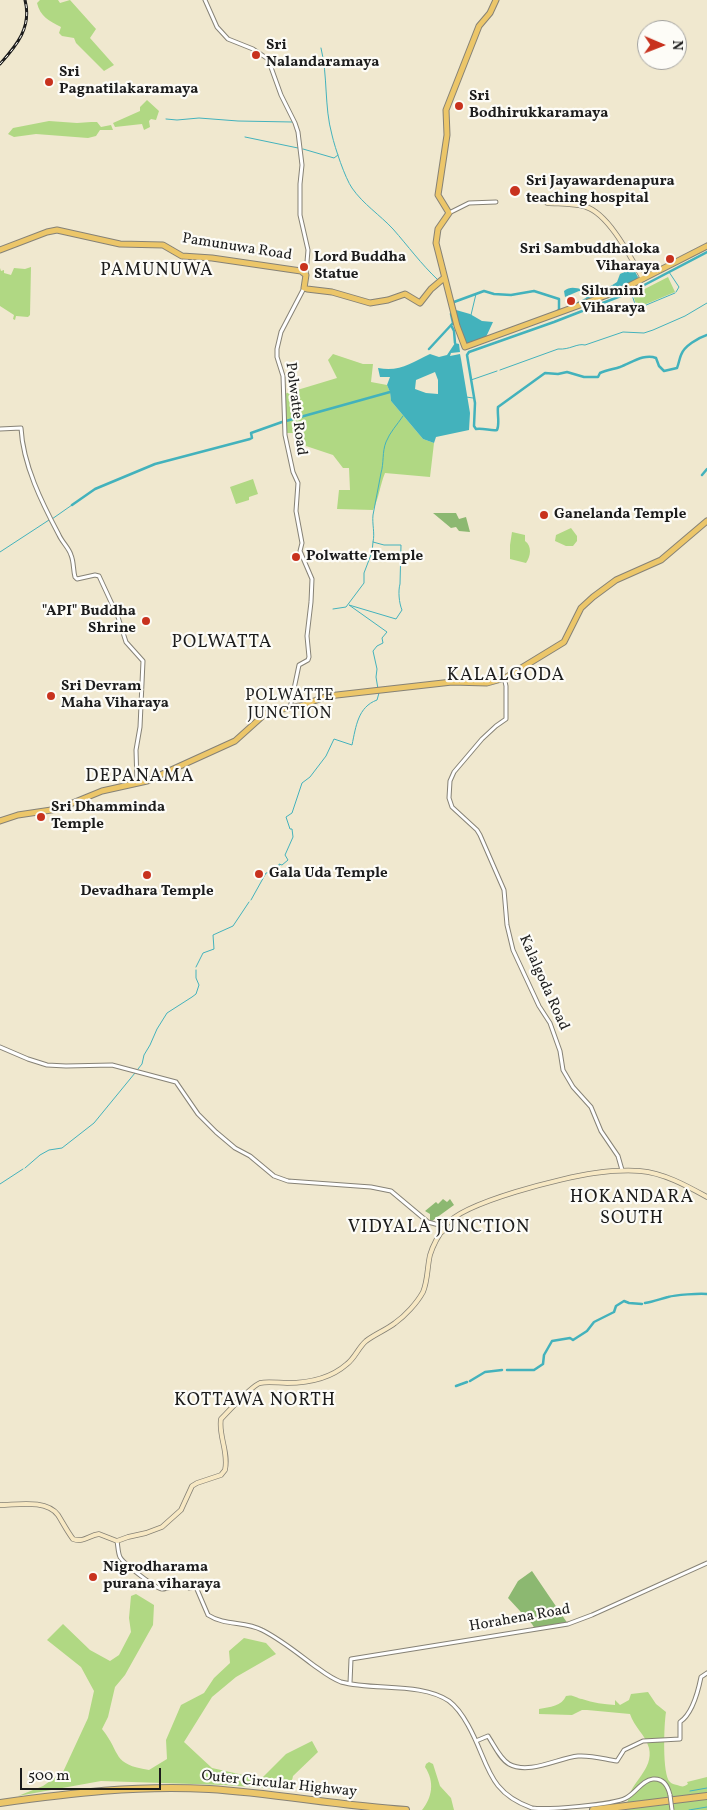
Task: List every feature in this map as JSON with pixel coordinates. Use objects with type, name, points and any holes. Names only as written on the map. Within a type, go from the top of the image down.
[{"type":"highway","name":"Outer Circular Highway","points":[[0,1805],[98,1790],[185,1788],[236,1791],[344,1805],[406,1810]]},
{"type":"highway","name":"Outer Circular Highway","points":[[0,1805],[77,1795],[159,1792],[237,1795],[362,1810]]},
{"type":"highway","points":[[593,1810],[707,1796]]},
{"type":"highway","points":[[631,1810],[707,1800]]},
{"type":"main road","points":[[496,0],[490,13],[479,26],[446,110],[447,135],[438,195],[448,213],[438,229],[436,239],[444,278],[460,335],[466,348],[621,290],[707,246]]},
{"type":"main road","points":[[547,203],[588,207],[596,212],[608,224],[643,279]]},
{"type":"main road","name":"Pamunuwa Road","points":[[0,250],[57,230],[120,244],[163,245],[182,256],[205,257],[299,270],[303,271],[306,275],[304,288]]},
{"type":"main road","points":[[304,288],[332,292],[370,303],[388,300],[405,294],[420,303],[431,289],[444,278]]},
{"type":"main road","points":[[0,820],[18,815],[58,809],[102,791],[160,775],[228,745],[239,738],[265,714],[276,710],[328,696],[452,682],[487,683],[504,677],[562,640],[580,607],[592,595],[621,575],[660,558],[707,520]]},
{"type":"main road","points":[[0,1505],[40,1505],[52,1510],[58,1514],[73,1539],[76,1540],[83,1541],[99,1534],[117,1541],[151,1532],[162,1527],[181,1510],[192,1486],[221,1474],[225,1470],[226,1448],[220,1424],[221,1419],[257,1385],[265,1382],[302,1383],[328,1376],[348,1363],[373,1336],[396,1323],[417,1301],[424,1290],[431,1254],[446,1224],[464,1211],[524,1190],[569,1178],[622,1170],[642,1171],[659,1175],[707,1197]]},
{"type":"main road","points":[[439,1225],[442,1232]]},
{"type":"street","points":[[205,0],[217,27],[228,38],[253,49],[268,59],[281,94],[295,123],[302,165],[300,215],[308,250],[306,275]]},
{"type":"street","points":[[448,213],[469,203],[496,202]]},
{"type":"street","name":"Polwatte Road","points":[[290,707],[299,665],[308,660],[309,657],[306,636],[312,579],[300,550],[302,543],[296,511],[298,483],[293,472],[286,435],[282,376],[277,358],[277,349],[283,328],[304,288]]},
{"type":"street","points":[[0,429],[21,428],[29,469],[41,500],[59,537],[71,555],[74,574],[77,579],[95,575],[99,576],[118,617],[126,642],[141,658],[144,666],[141,687],[140,728],[136,750],[136,782]]},
{"type":"street","name":"Kalalgoda Road","points":[[504,677],[506,719],[482,739],[454,772],[450,781],[449,798],[452,807],[478,830],[504,890],[507,925],[513,950],[536,1000],[550,1023],[560,1051],[563,1070],[573,1087],[591,1107],[601,1131],[618,1156],[622,1170]]},
{"type":"street","points":[[0,1047],[47,1065],[112,1065],[176,1082],[198,1114],[216,1132],[274,1176],[288,1181],[371,1187],[391,1191],[428,1222],[439,1225],[446,1224]]},
{"type":"street","points":[[117,1541],[119,1557],[123,1562],[141,1574],[150,1584],[161,1589],[181,1584],[189,1588],[196,1587],[208,1615],[212,1618],[218,1621],[251,1625],[264,1630],[332,1678],[350,1684],[408,1690],[441,1697],[454,1706],[468,1726],[498,1786],[507,1796],[532,1808],[549,1809],[609,1804],[632,1795],[645,1782],[651,1779],[658,1779],[666,1783],[672,1810]]},
{"type":"street","name":"Horahena Road","points":[[350,1684],[351,1659],[568,1624],[707,1563]]},
{"type":"street","points":[[476,1741],[488,1736],[504,1761],[511,1766],[535,1767],[578,1756],[598,1757],[617,1761],[624,1750],[643,1741],[680,1739],[680,1722],[686,1718],[699,1687],[701,1677],[707,1673]]},
{"type":"green space","points":[[40,0],[58,0],[60,3],[70,0],[96,29],[90,38],[114,65],[104,71],[76,43],[74,38],[62,36],[59,33],[61,27],[49,20],[40,11],[37,3]]},
{"type":"green space","points":[[147,100],[159,111],[156,120],[151,119],[149,121],[150,127],[144,130],[142,124],[115,127],[113,123],[140,111],[140,107]]},
{"type":"green space","points":[[49,121],[97,122],[101,127],[111,125],[113,130],[100,130],[96,136],[88,138],[36,134],[14,137],[8,134],[13,128]]},
{"type":"green space","points":[[31,267],[30,315],[28,317],[16,316],[15,320],[13,319],[14,315],[0,306],[0,268],[1,271],[4,270],[4,273],[11,275],[14,268],[25,269]]},
{"type":"green space","points":[[668,277],[675,292],[637,307],[633,295]]},
{"type":"green space","points":[[333,354],[363,364],[373,364],[371,382],[387,385],[391,401],[423,439],[434,443],[430,477],[385,473],[373,510],[337,509],[339,490],[350,490],[349,468],[343,468],[333,455],[306,446],[305,441],[299,440],[296,433],[287,433],[284,394],[337,378],[328,360]]},
{"type":"green space","points":[[253,479],[258,494],[249,497],[249,500],[236,504],[230,487]]},
{"type":"green space","points":[[433,513],[456,513],[459,519],[466,517],[470,532],[459,531],[456,527],[451,528]]},
{"type":"green space","points":[[571,528],[577,536],[577,541],[573,546],[566,546],[555,541],[556,535]]},
{"type":"green space","points":[[512,532],[525,535],[525,541],[530,551],[526,563],[510,559]]},
{"type":"green space","points":[[443,1199],[447,1202],[450,1199],[454,1205],[432,1221],[430,1220],[430,1214],[425,1211]]},
{"type":"green space","points":[[532,1571],[568,1624],[535,1629],[508,1598],[518,1581]]},
{"type":"green space","points":[[136,1594],[154,1605],[153,1625],[125,1675],[115,1687],[108,1717],[102,1729],[119,1757],[128,1765],[149,1770],[167,1759],[166,1740],[181,1705],[204,1693],[214,1678],[230,1663],[229,1651],[244,1638],[266,1643],[276,1654],[236,1677],[212,1697],[184,1742],[212,1768],[261,1779],[286,1754],[312,1741],[318,1752],[293,1776],[290,1790],[224,1785],[101,1781],[18,1796],[43,1786],[63,1772],[88,1718],[94,1691],[81,1667],[47,1640],[63,1624],[90,1650],[110,1661],[119,1655],[131,1632],[129,1618],[131,1596]]},
{"type":"green space","points":[[648,1692],[656,1704],[666,1712],[664,1749],[667,1777],[672,1783],[685,1786],[688,1784],[687,1782],[707,1777],[707,1810],[622,1810],[621,1808],[628,1801],[650,1756],[647,1743],[630,1714],[582,1710],[572,1715],[539,1714],[539,1709],[559,1704],[566,1696],[615,1705],[615,1700],[620,1705],[629,1700],[631,1694]]},
{"type":"green space","points":[[429,1762],[433,1764],[440,1786],[451,1798],[454,1810],[422,1810],[431,1790],[430,1778],[425,1767]]},
{"type":"water","points":[[633,268],[638,277],[637,280],[565,309],[586,298],[586,293],[579,291],[565,297],[564,291],[567,289],[575,288],[594,291],[603,289],[617,282],[620,274]]},
{"type":"water","points":[[456,310],[470,314],[482,321],[493,322],[486,337],[465,344],[455,314]]},
{"type":"water","points":[[455,343],[459,344],[460,352],[451,353],[450,356],[460,354],[470,413],[469,430],[436,437],[434,443],[423,439],[391,401],[387,385],[390,377],[380,377],[378,368],[399,368],[430,354],[439,357],[447,355]],"holes":[[[435,372],[438,380],[438,394],[426,393],[415,389],[416,380]]]},
{"type":"waterway","points":[[321,48],[333,141],[349,183],[361,199],[393,229],[438,280]]},
{"type":"waterway","points":[[166,119],[199,118],[292,122]]},
{"type":"waterway","points":[[245,137],[298,148]]},
{"type":"waterway","points":[[303,149],[334,158],[338,155]]},
{"type":"waterway","points":[[707,252],[631,292],[469,352],[467,355],[475,403],[474,426],[476,429],[497,430],[498,407],[545,373],[558,374],[567,372],[584,377],[598,377],[600,373],[647,357],[656,358],[659,366],[664,371],[677,368],[685,348],[707,335]]},
{"type":"waterway","points":[[669,272],[679,287],[676,292]]},
{"type":"waterway","points":[[454,302],[484,291],[494,294],[511,295],[534,291],[559,299],[559,310],[557,311]]},
{"type":"waterway","points":[[631,292],[636,307],[639,308],[675,293]]},
{"type":"waterway","points":[[471,315],[476,294]]},
{"type":"waterway","points":[[500,370],[558,349],[585,345],[623,332],[644,333],[685,316],[707,303]]},
{"type":"waterway","points":[[429,349],[453,323],[451,314]]},
{"type":"waterway","points":[[451,325],[454,331],[455,343]]},
{"type":"waterway","points":[[471,380],[497,371]]},
{"type":"waterway","points":[[286,421],[390,392]]},
{"type":"waterway","points":[[466,397],[473,398]]},
{"type":"waterway","points":[[378,689],[377,669],[373,651],[383,643],[382,638],[387,632],[349,605],[396,619],[402,610],[399,593],[401,545],[384,545],[373,542],[373,515],[386,442],[403,416]]},
{"type":"waterway","points":[[72,505],[95,489],[155,464],[250,439],[252,438],[251,433],[282,422]]},
{"type":"waterway","points":[[702,475],[707,469]]},
{"type":"waterway","points":[[52,519],[72,505]]},
{"type":"waterway","points":[[0,552],[49,520]]},
{"type":"waterway","points":[[333,609],[346,607],[364,583],[364,573],[372,552],[373,542]]},
{"type":"waterway","points":[[251,900],[266,873],[279,871],[279,864],[282,865],[288,860],[285,855],[293,837],[292,829],[290,829],[286,817],[292,813],[302,783],[310,777],[326,756],[334,739],[352,745],[362,712],[377,700],[379,693]]},
{"type":"waterway","points":[[196,967],[203,953],[214,949],[213,935],[233,926],[249,902]]},
{"type":"waterway","points":[[138,1069],[157,1029],[167,1013],[196,994],[199,985],[196,978],[196,970]]},
{"type":"waterway","points":[[25,1168],[49,1150],[62,1148],[94,1123],[135,1073]]},
{"type":"waterway","points":[[0,1184],[23,1169]]},
{"type":"waterway","points":[[645,1303],[668,1297],[707,1294]]},
{"type":"waterway","points":[[507,1370],[534,1370],[543,1364],[544,1355],[552,1341],[570,1338],[573,1340],[587,1331],[594,1322],[614,1312],[616,1306],[624,1301],[642,1304]]},
{"type":"waterway","points":[[470,1381],[485,1372],[502,1370]]},
{"type":"waterway","points":[[456,1386],[467,1382]]},
{"type":"waterway","points":[[690,1791],[707,1788]]},
{"type":"waterway","points":[[689,1810],[707,1807]]},
{"type":"railway","points":[[0,64],[22,35],[27,10],[25,0]]},
{"type":"place","name":"Sri Nalandaramaya","points":[[256,55]]},
{"type":"place","name":"Sri Pagnatilakaramaya","points":[[49,82]]},
{"type":"place","name":"Sri Bodhirukkaramaya","points":[[459,106]]},
{"type":"place","name":"Sri Jayawardenapura teaching hospital","points":[[515,191]]},
{"type":"place","name":"Sri Sambuddhaloka Viharaya","points":[[670,259]]},
{"type":"place","name":"Lord Buddha Statue","points":[[304,267]]},
{"type":"place","name":"Silumini Viharaya","points":[[571,301]]},
{"type":"place","name":"Ganelanda Temple","points":[[544,515]]},
{"type":"place","name":"Polwatte Temple","points":[[296,557]]},
{"type":"place","name":"\"API\" Buddha Shrine","points":[[146,621]]},
{"type":"place","name":"Sri Devram Maha Viharaya","points":[[51,696]]},
{"type":"place","name":"Sri Dhamminda Temple","points":[[41,817]]},
{"type":"place","name":"Gala Uda Temple","points":[[259,874]]},
{"type":"place","name":"Devadhara Temple","points":[[147,875]]},
{"type":"place","name":"Nigrodharama purana viharaya","points":[[93,1577]]},
{"type":"district","name":"PAMUNUWA","points":[[157,272]]},
{"type":"district","name":"POLWATTA","points":[[222,644]]},
{"type":"district","name":"KALALGODA","points":[[506,677]]},
{"type":"district","name":"POLWATTE JUNCTION","points":[[290,706]]},
{"type":"district","name":"DEPANAMA","points":[[140,778]]},
{"type":"district","name":"HOKANDARA SOUTH","points":[[632,1209]]},
{"type":"district","name":"VIDYALA JUNCTION","points":[[439,1229]]},
{"type":"district","name":"KOTTAWA NORTH","points":[[255,1402]]}]
